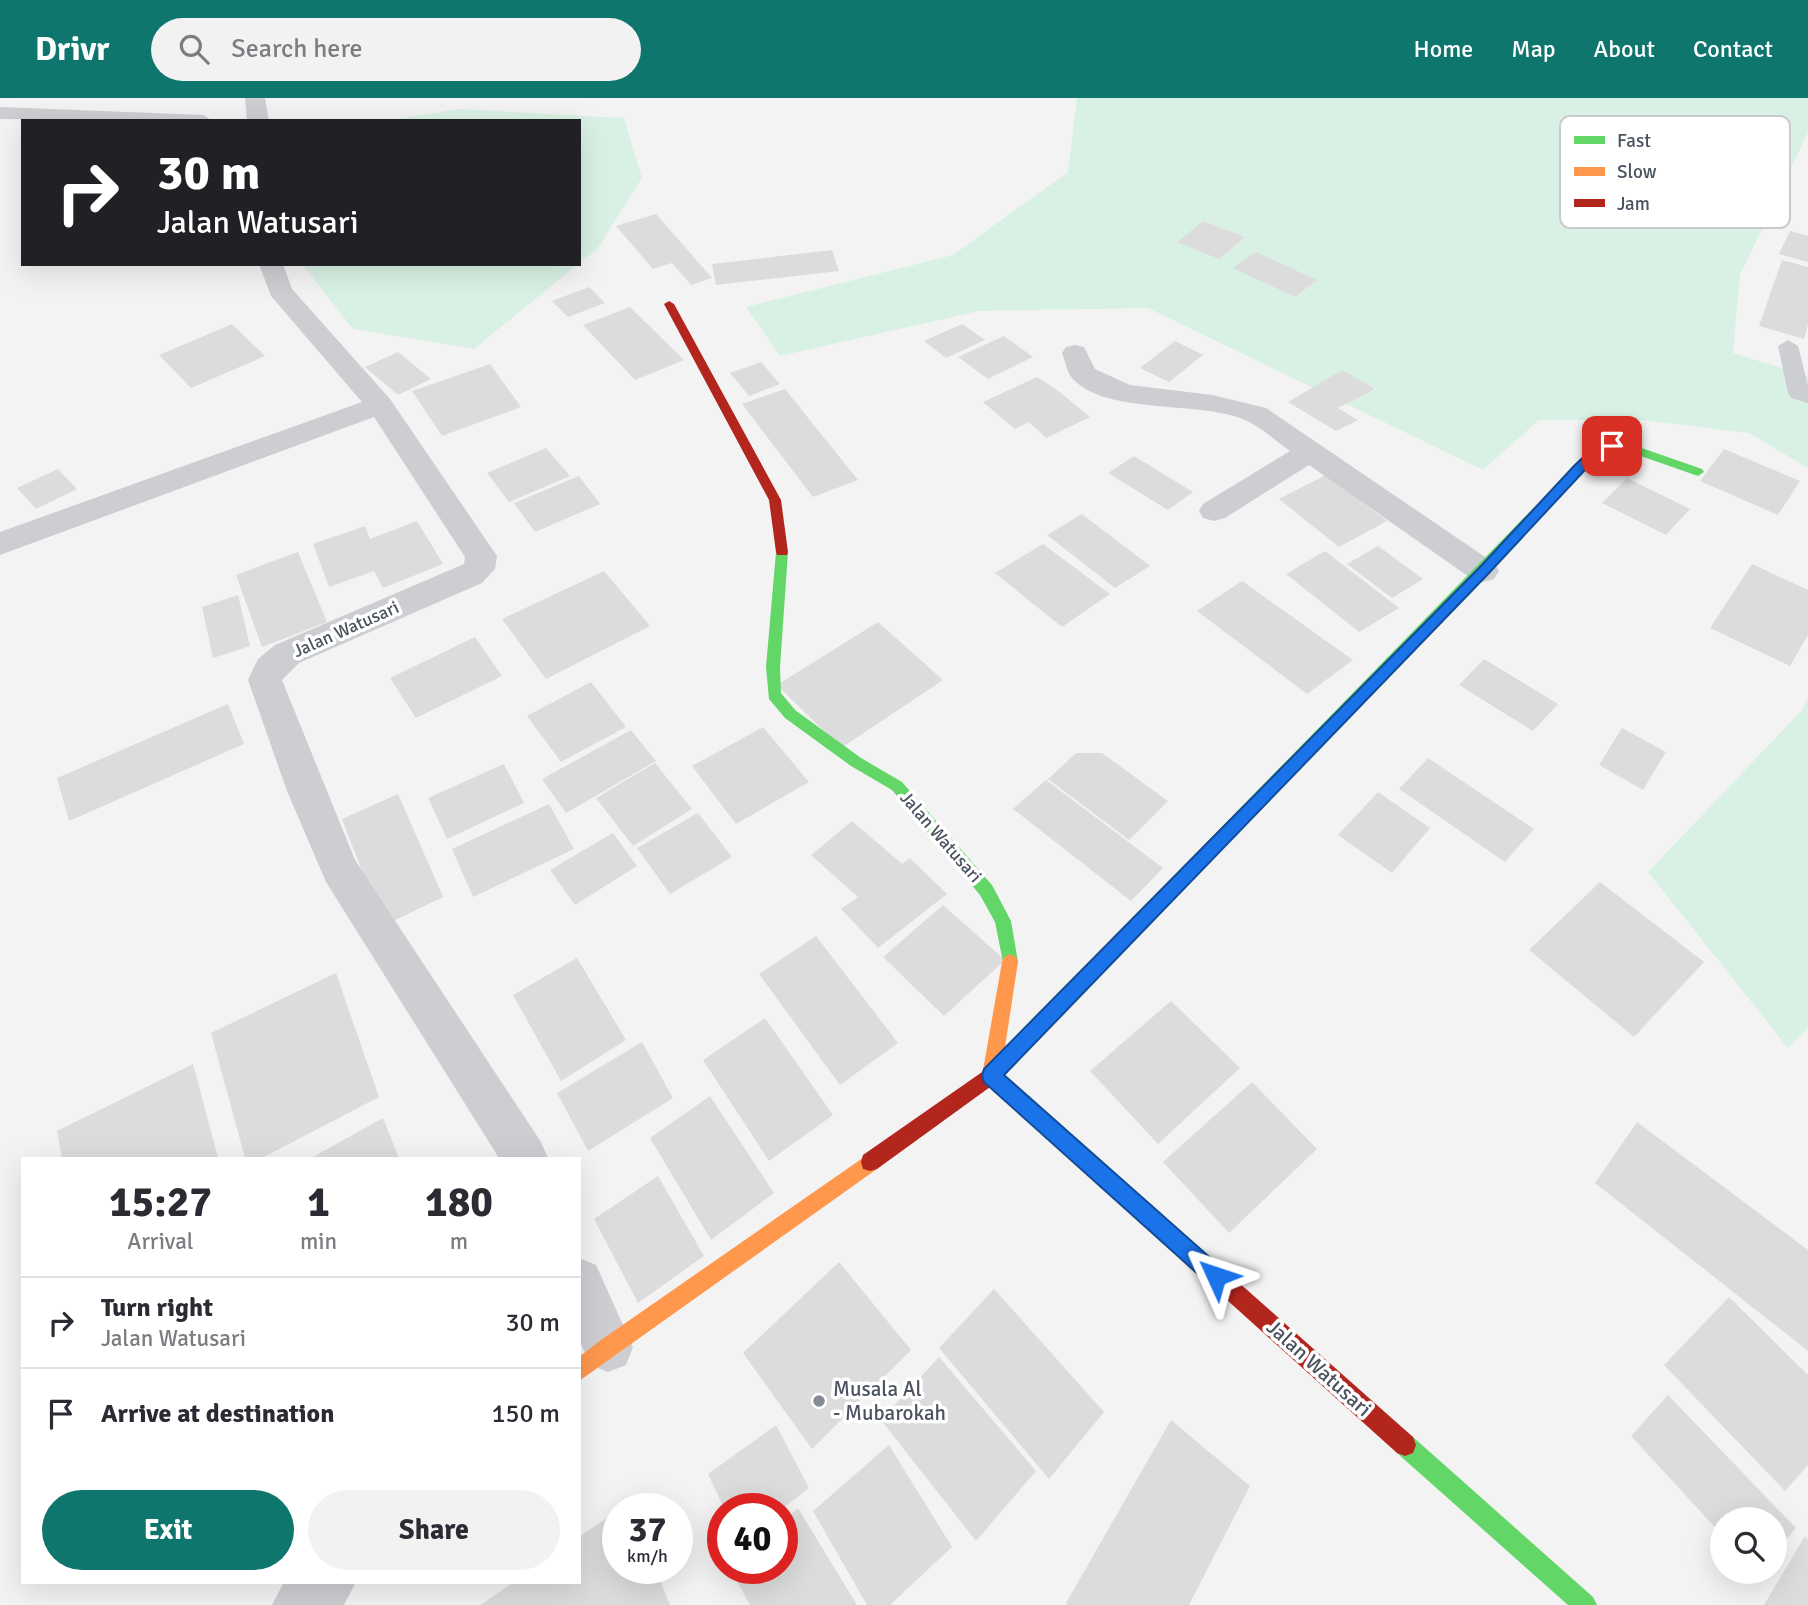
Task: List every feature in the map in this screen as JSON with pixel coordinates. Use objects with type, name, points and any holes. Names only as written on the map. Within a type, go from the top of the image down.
[{"type":"street","points":[[255,98],[258,119]]},
{"type":"street","points":[[0,113],[152,119]]},
{"type":"street","name":"Jalan Watusari","points":[[272,266],[280,291],[380,405],[481,556],[481,564],[471,575],[287,654],[270,668],[265,680],[306,792],[340,870],[524,1157]]},
{"type":"street","name":"Jalan Watusari","points":[[669,304],[775,500],[783,541],[773,667],[774,695],[790,714],[856,762],[897,786],[986,890],[1003,921],[1010,964],[991,1076],[1585,1605]]},
{"type":"street","points":[[1075,353],[1083,374],[1117,392],[1235,406],[1256,414],[1483,571]]},
{"type":"street","points":[[0,544],[380,405]]},
{"type":"street","points":[[581,1292],[594,1359],[991,1076],[1483,571],[1598,449],[1612,446],[1635,450],[1698,472]]},
{"type":"street","points":[[1214,511],[1309,452]]},
{"type":"street","points":[[300,1605],[326,1584]]},
{"type":"lane","points":[[1788,346],[1799,393],[1808,396]]},
{"type":"green space","points":[[1077,98],[1808,98],[1808,132],[1790,170],[1790,116],[1560,116],[1560,228],[1762,228],[1740,275],[1733,353],[1808,376],[1808,468],[1749,433],[1642,420],[1539,420],[1483,470],[1148,308],[979,311],[780,356],[746,307],[953,255],[1068,172]]},
{"type":"green space","points":[[459,109],[624,118],[642,178],[598,248],[581,261],[581,119],[397,119]]},
{"type":"green space","points":[[304,266],[576,266],[474,349],[353,329]]},
{"type":"green space","points":[[1808,697],[1808,1028],[1788,1048],[1648,872],[1803,709]]},
{"type":"building","points":[[656,214],[712,278],[691,285],[672,263],[653,269],[616,226]]},
{"type":"building","points":[[1203,221],[1245,237],[1219,259],[1177,242]]},
{"type":"building","points":[[1790,231],[1808,236],[1808,262],[1779,254]]},
{"type":"building","points":[[832,250],[839,271],[716,285],[712,264]]},
{"type":"building","points":[[1256,252],[1317,280],[1295,297],[1233,268]]},
{"type":"building","points":[[1782,260],[1808,267],[1808,324],[1804,339],[1759,326]]},
{"type":"building","points":[[589,287],[605,303],[568,317],[552,301]]},
{"type":"building","points":[[630,307],[684,360],[635,380],[583,325]]},
{"type":"building","points":[[232,324],[265,356],[191,388],[159,355]]},
{"type":"building","points":[[962,324],[985,340],[946,358],[924,341]]},
{"type":"building","points":[[1004,336],[1033,357],[988,379],[958,357]]},
{"type":"building","points":[[1175,341],[1203,355],[1169,382],[1140,368]]},
{"type":"building","points":[[398,352],[431,379],[398,395],[365,367]]},
{"type":"building","points":[[761,362],[780,384],[749,396],[730,373]]},
{"type":"building","points":[[490,364],[521,407],[442,436],[412,391]]},
{"type":"building","points":[[1342,370],[1375,389],[1338,408],[1358,420],[1336,431],[1288,402]]},
{"type":"building","points":[[1037,377],[1090,417],[1046,438],[1029,422],[1015,429],[983,402]]},
{"type":"building","points":[[785,389],[858,480],[813,497],[742,404]]},
{"type":"building","points":[[546,448],[570,476],[509,502],[487,473]]},
{"type":"building","points":[[1724,449],[1800,481],[1778,515],[1700,481]]},
{"type":"building","points":[[1134,456],[1193,492],[1168,510],[1108,473]]},
{"type":"building","points":[[58,469],[77,489],[36,509],[17,488]]},
{"type":"building","points":[[1326,475],[1387,521],[1339,547],[1279,499]]},
{"type":"building","points":[[579,476],[600,504],[535,532],[514,503]]},
{"type":"building","points":[[1627,478],[1690,509],[1666,535],[1602,503]]},
{"type":"building","points":[[1082,514],[1150,566],[1115,588],[1047,535]]},
{"type":"building","points":[[417,521],[443,564],[383,588],[374,571],[329,587],[313,544],[365,526],[370,539]]},
{"type":"building","points":[[1043,544],[1110,594],[1062,627],[995,573]]},
{"type":"building","points":[[1378,546],[1423,579],[1392,598],[1347,564]]},
{"type":"building","points":[[1325,551],[1399,608],[1359,632],[1286,574]]},
{"type":"building","points":[[298,552],[327,622],[262,647],[236,575]]},
{"type":"building","points":[[1752,564],[1808,590],[1808,635],[1790,666],[1710,628]]},
{"type":"building","points":[[604,571],[650,626],[546,679],[502,619]]},
{"type":"building","points":[[1242,581],[1353,660],[1307,694],[1197,611]]},
{"type":"building","points":[[238,595],[250,646],[213,658],[202,607]]},
{"type":"building","points":[[878,622],[943,680],[841,748],[777,685]]},
{"type":"building","points":[[475,637],[502,676],[416,718],[390,678]]},
{"type":"building","points":[[1484,659],[1558,704],[1533,731],[1459,685]]},
{"type":"building","points":[[591,682],[626,727],[561,762],[527,716]]},
{"type":"building","points":[[228,704],[244,744],[69,821],[57,778]]},
{"type":"building","points":[[763,727],[809,782],[736,824],[692,766]]},
{"type":"building","points":[[1622,728],[1666,752],[1643,790],[1599,765]]},
{"type":"building","points":[[631,730],[656,761],[566,813],[542,779]]},
{"type":"building","points":[[1076,753],[1102,753],[1168,801],[1129,840],[1048,779]]},
{"type":"building","points":[[1428,758],[1534,829],[1505,862],[1399,789]]},
{"type":"building","points":[[655,763],[692,809],[633,846],[596,798]]},
{"type":"building","points":[[504,764],[524,803],[447,839],[428,798]]},
{"type":"building","points":[[1046,780],[1163,868],[1131,901],[1013,809]]},
{"type":"building","points":[[1378,792],[1430,828],[1392,873],[1338,835]]},
{"type":"building","points":[[398,794],[443,897],[383,926],[342,819]]},
{"type":"building","points":[[549,804],[574,849],[473,897],[452,849]]},
{"type":"building","points":[[698,813],[732,857],[670,894],[637,848]]},
{"type":"building","points":[[852,821],[902,864],[910,858],[947,894],[878,948],[841,909],[858,897],[811,855]]},
{"type":"building","points":[[613,833],[637,866],[575,905],[550,870]]},
{"type":"building","points":[[1600,882],[1704,962],[1634,1037],[1529,950]]},
{"type":"building","points":[[943,905],[1005,960],[944,1016],[883,957]]},
{"type":"building","points":[[816,936],[898,1043],[840,1085],[759,974]]},
{"type":"building","points":[[577,958],[626,1040],[561,1081],[513,995]]},
{"type":"building","points":[[336,973],[379,1097],[264,1157],[245,1157],[211,1033]]},
{"type":"building","points":[[1171,1001],[1240,1068],[1158,1144],[1090,1071]]},
{"type":"building","points":[[765,1018],[833,1115],[769,1161],[703,1060]]},
{"type":"building","points":[[642,1042],[673,1098],[588,1151],[557,1093]]},
{"type":"building","points":[[193,1064],[218,1157],[62,1157],[57,1131]]},
{"type":"building","points":[[1252,1082],[1317,1149],[1229,1233],[1163,1162]]},
{"type":"building","points":[[710,1096],[774,1193],[711,1240],[650,1138]]},
{"type":"building","points":[[383,1118],[399,1157],[313,1157]]},
{"type":"building","points":[[1637,1122],[1808,1250],[1808,1351],[1595,1183]]},
{"type":"building","points":[[658,1176],[704,1256],[638,1303],[594,1219]]},
{"type":"building","name":"Musala Al - Mubarokah","points":[[839,1262],[911,1350],[812,1449],[743,1353]]},
{"type":"building","points":[[994,1289],[1104,1412],[1049,1479],[939,1348]]},
{"type":"building","points":[[1729,1297],[1808,1375],[1808,1465],[1785,1491],[1664,1365]]},
{"type":"building","points":[[939,1357],[1036,1471],[976,1541],[881,1420]]},
{"type":"building","points":[[1668,1395],[1776,1507],[1710,1507],[1710,1522],[1631,1436]]},
{"type":"building","points":[[1171,1420],[1250,1486],[1189,1605],[1068,1605],[1066,1603]]},
{"type":"building","points":[[776,1425],[809,1488],[798,1496],[798,1493],[717,1493],[708,1474]]},
{"type":"building","points":[[889,1445],[952,1547],[890,1605],[867,1605],[813,1511]]},
{"type":"building","points":[[798,1508],[857,1605],[750,1605],[738,1584],[798,1584]]},
{"type":"building","points":[[1787,1519],[1796,1528],[1787,1538]]},
{"type":"building","points":[[602,1521],[602,1584],[661,1584],[670,1605],[480,1605],[511,1584],[581,1584],[581,1536]]},
{"type":"building","points":[[1805,1536],[1808,1540],[1808,1605],[1764,1605],[1776,1584],[1787,1584],[1787,1566]]},
{"type":"traffic: fast","points":[[1139,923],[1598,449],[1636,450],[1698,472]]},
{"type":"traffic: fast","points":[[782,552],[773,667],[774,695],[790,714],[856,762],[897,786],[986,890],[1003,921],[1010,962]]},
{"type":"traffic: fast","points":[[1405,1445],[1585,1605]]},
{"type":"traffic: slow","points":[[1010,962],[991,1076],[1134,1203]]},
{"type":"traffic: slow","points":[[581,1369],[608,1347],[870,1162]]},
{"type":"traffic: jam","points":[[669,304],[775,500],[782,552]]},
{"type":"traffic: jam","points":[[870,1162],[991,1076],[1139,923]]},
{"type":"traffic: jam","points":[[1134,1203],[1405,1445]]},
{"type":"place","name":"Musala Al - Mubarokah","points":[[819,1401]]},
{"type":"route","points":[[1216,1276],[991,1076],[1483,571],[1578,469],[1598,449],[1612,446]]}]
